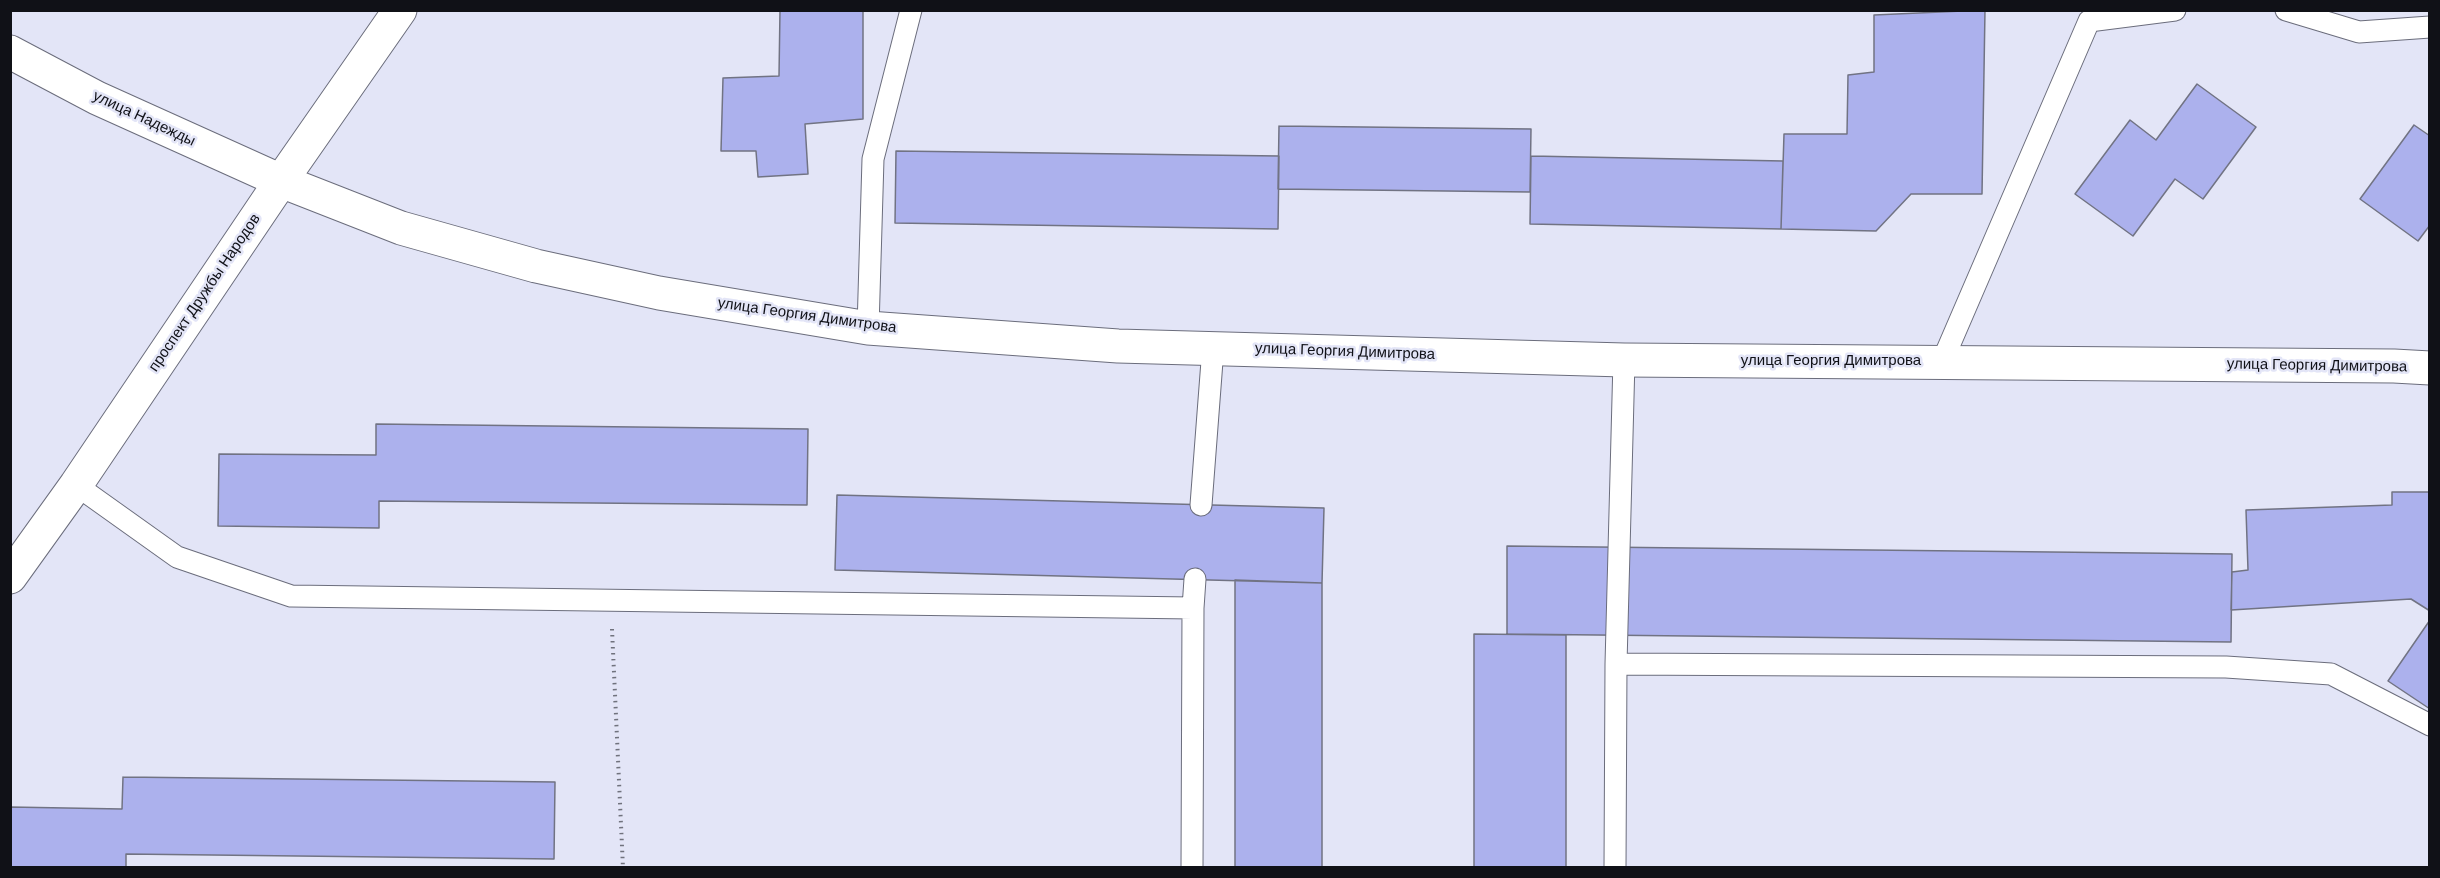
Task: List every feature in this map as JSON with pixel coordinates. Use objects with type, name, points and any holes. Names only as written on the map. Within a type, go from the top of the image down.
[{"type":"street","name":"проспект Дружбы Народов","points":[[10,577],[76,485],[281,181],[400,10]]},
{"type":"street","name":"улица Надежды","points":[[10,52],[98,98],[281,181]]},
{"type":"street","name":"улица Георгия Димитрова","points":[[281,181],[401,228],[536,266],[659,294],[868,328],[1118,346],[1624,360],[2430,368]]},
{"type":"lane","points":[[868,328],[873,159],[911,10]]},
{"type":"lane","points":[[1942,362],[2089,21],[2175,10]]},
{"type":"lane","points":[[2286,10],[2359,32],[2430,27]]},
{"type":"lane","points":[[1201,505],[1213,348]]},
{"type":"lane","points":[[1614,867],[1624,360]]},
{"type":"lane","points":[[76,485],[177,557],[291,596],[1193,608]]},
{"type":"lane","points":[[1192,867],[1193,608],[1196,579]]},
{"type":"lane","points":[[1617,664],[2226,667],[2331,674],[2430,725]]},
{"type":"path","points":[[610,600],[623,867]]},
{"type":"building","points":[[780,10],[863,10],[863,119],[805,124],[808,174],[758,177],[756,151],[721,151],[723,78],[779,76]]},
{"type":"building","points":[[1985,10],[1982,194],[1911,194],[1876,231],[1781,229],[1784,134],[1847,134],[1848,75],[1874,72],[1874,15]]},
{"type":"building","points":[[2197,84],[2256,127],[2203,199],[2175,179],[2133,236],[2075,194],[2130,120],[2156,140]]},
{"type":"building","points":[[2414,125],[2430,136],[2430,225],[2418,241],[2360,199]]},
{"type":"building","points":[[1279,126],[1531,129],[1530,192],[1278,189]]},
{"type":"building","points":[[896,151],[1279,156],[1278,229],[895,223]]},
{"type":"building","points":[[1531,156],[1783,161],[1781,229],[1530,224]]},
{"type":"building","points":[[376,424],[808,429],[807,505],[379,501],[379,528],[218,526],[219,454],[376,455]]},
{"type":"building","points":[[2392,492],[2430,492],[2430,611],[2411,599],[2231,610],[2232,572],[2248,570],[2246,510],[2392,505]]},
{"type":"building","points":[[837,495],[1324,508],[1322,583],[835,570]]},
{"type":"building","points":[[1507,546],[2232,554],[2231,642],[1507,634]]},
{"type":"building","points":[[1235,580],[1322,583],[1322,868],[1235,868]]},
{"type":"building","points":[[2430,620],[2430,709],[2388,681]]},
{"type":"building","points":[[1474,634],[1566,635],[1566,868],[1474,868]]},
{"type":"building","points":[[123,777],[555,782],[554,859],[126,854],[126,868],[10,868],[10,807],[122,809]]}]
